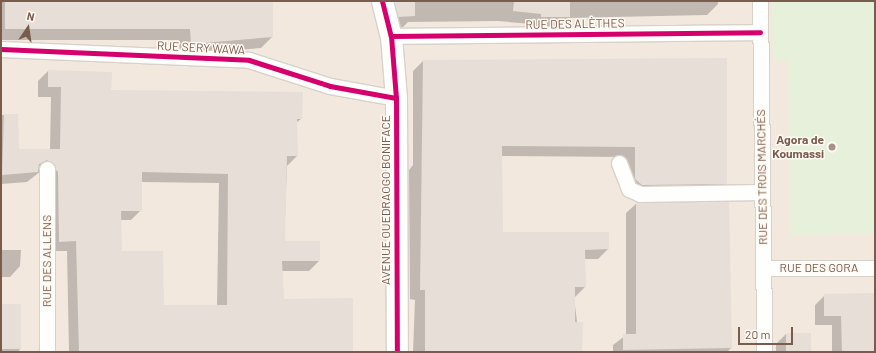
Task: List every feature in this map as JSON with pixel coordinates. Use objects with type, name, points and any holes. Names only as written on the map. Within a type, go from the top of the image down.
[{"type":"street","name":"AVENUE OUEDRAOGO BONIFACE","points":[[382,1],[391,36],[396,98],[397,352]]},
{"type":"street","name":"RUE DES TROIS MARCHÉS","points":[[760,1],[764,352]]},
{"type":"street","name":"RUE DES ALÈTHES","points":[[391,36],[760,32]]},
{"type":"street","name":"RUE SERY WAWA","points":[[1,49],[249,60],[330,86],[396,98]]},
{"type":"street","points":[[619,163],[629,189],[640,194],[762,192]]},
{"type":"street","name":"RUE DES ALLENS","points":[[47,169],[47,352]]},
{"type":"street","name":"RUE DES GORA","points":[[762,268],[875,268]]},
{"type":"shaded area","points":[[1,1],[875,1],[875,352],[1,352]]},
{"type":"green space","name":"Agora de Koumassi","points":[[772,1],[875,1],[875,234],[790,235],[788,61],[773,60]]},
{"type":"building","points":[[5,1],[273,1],[273,37],[191,44],[190,29],[5,29]]},
{"type":"building","points":[[394,1],[415,1],[415,16],[398,17]]},
{"type":"building","points":[[514,1],[570,1],[570,17],[541,17],[541,14],[513,11]]},
{"type":"building","points":[[727,58],[727,184],[642,185],[635,179],[635,147],[502,146],[503,232],[609,232],[609,249],[585,250],[586,287],[575,287],[575,322],[583,322],[582,352],[425,352],[425,290],[420,290],[423,60]]},
{"type":"building","points":[[48,70],[112,72],[111,90],[303,92],[302,119],[297,119],[298,156],[287,156],[285,241],[320,241],[320,261],[282,261],[284,299],[353,298],[353,352],[79,352],[76,241],[59,242],[58,172],[47,160],[39,164],[38,172],[2,175],[4,114],[18,114],[19,149],[60,149],[61,87],[48,87]],"holes":[[[142,172],[228,174],[227,305],[164,305],[163,251],[122,251],[121,211],[142,211]]]},
{"type":"building","points":[[636,202],[729,202],[732,348],[623,350],[623,334],[636,334]]},
{"type":"building","points":[[875,293],[875,352],[842,352],[841,316],[824,316],[824,294]]},
{"type":"building","points":[[1,304],[21,304],[21,349],[1,349]]},
{"type":"building","points":[[786,333],[811,333],[811,352],[786,352]]},
{"type":"cycle path","points":[[382,1],[391,36],[396,98],[397,352]]},
{"type":"cycle path","points":[[391,36],[760,32]]},
{"type":"cycle path","points":[[1,49],[249,60],[330,86],[396,98]]},
{"type":"place","name":"Agora de Koumassi","points":[[832,147]]}]
